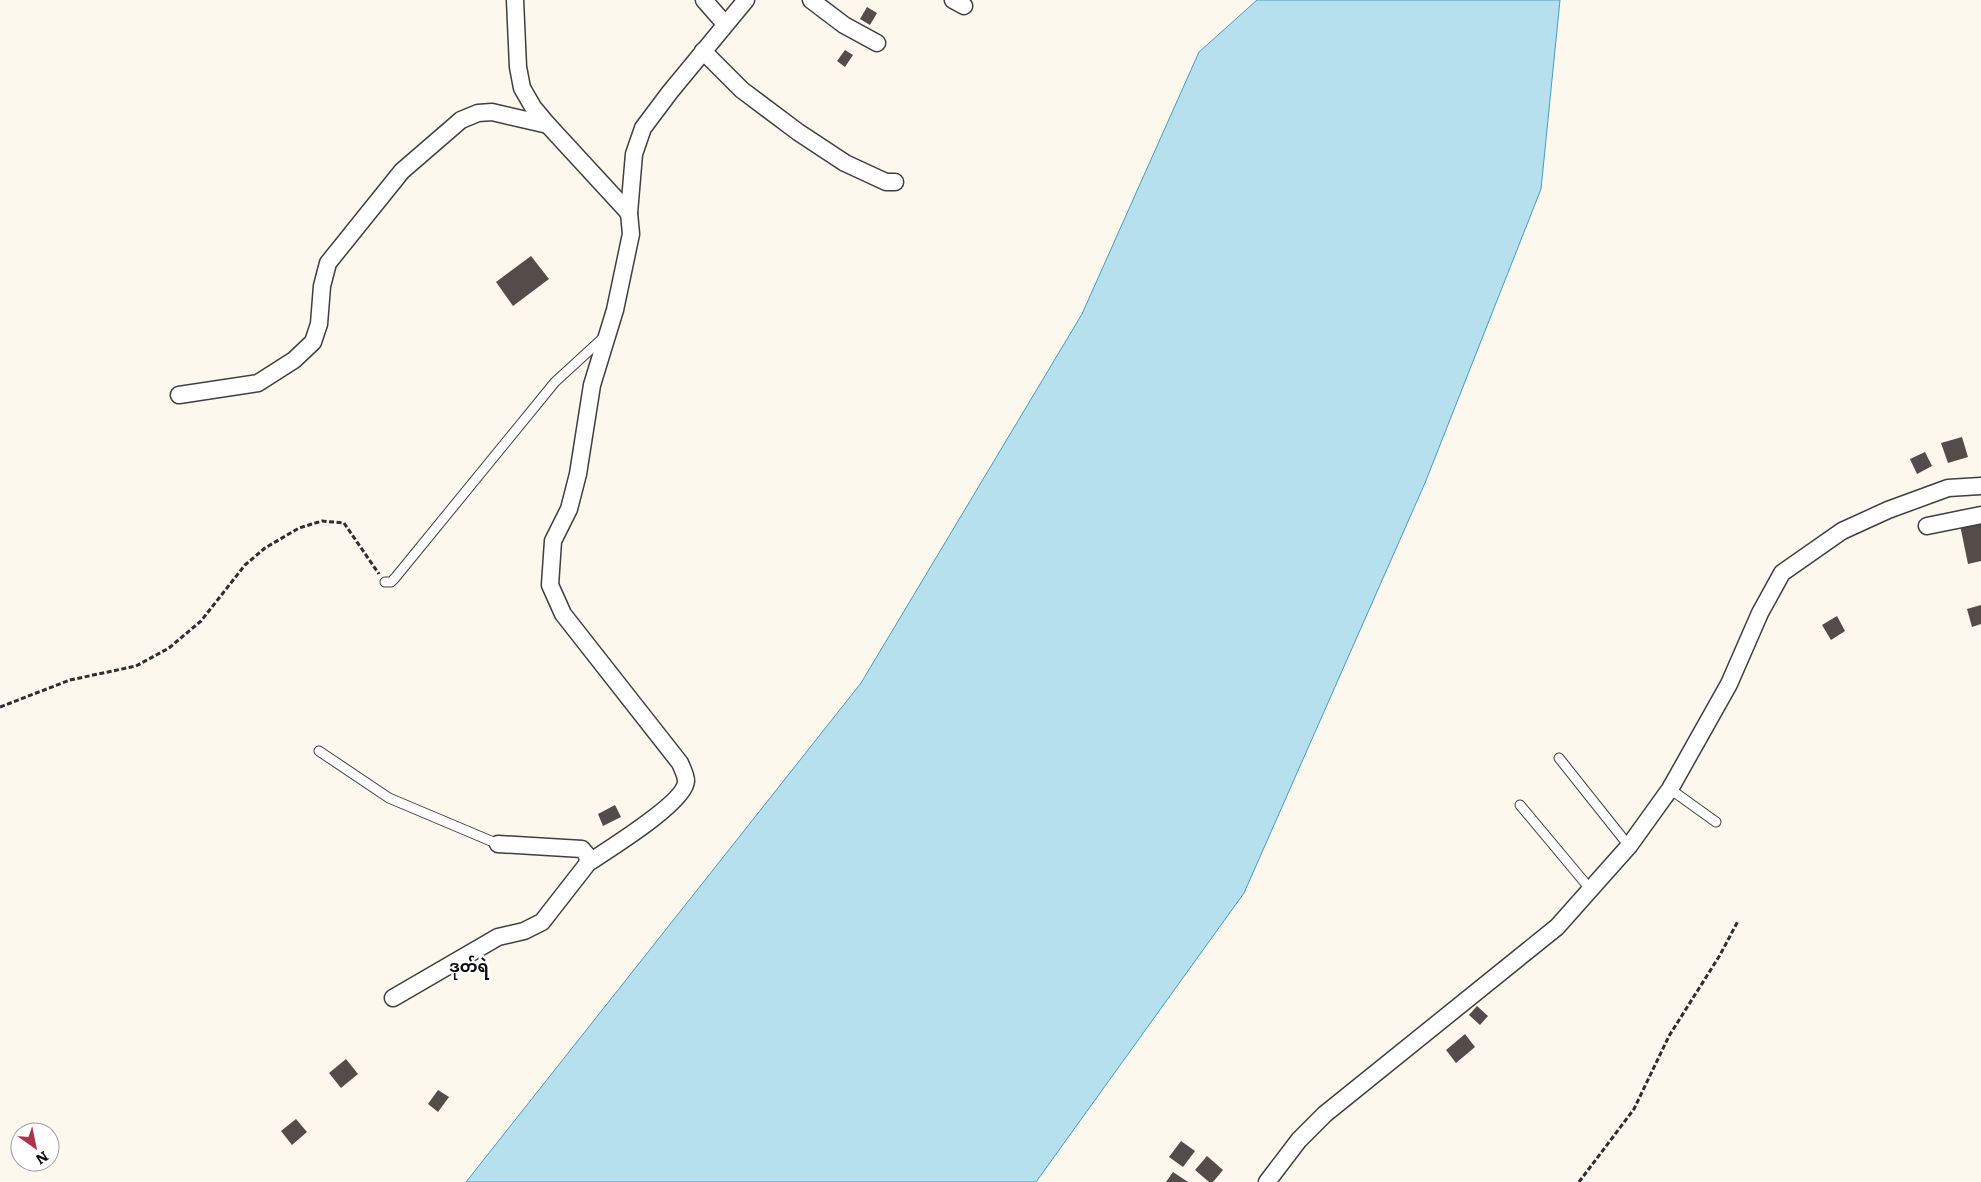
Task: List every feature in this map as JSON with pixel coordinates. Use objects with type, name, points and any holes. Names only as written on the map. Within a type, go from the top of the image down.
[{"type":"street","points":[[515,0],[518,67],[522,88],[533,107],[548,126],[629,213]]},
{"type":"street","points":[[704,0],[725,24]]},
{"type":"street","points":[[393,998],[498,936],[524,931],[542,922],[588,863],[657,816],[683,790],[686,780],[680,763],[563,614],[550,585],[553,542],[569,508],[578,474],[592,385],[607,334],[631,234],[629,213],[634,154],[643,128],[703,51],[746,0]]},
{"type":"street","points":[[811,0],[844,24],[877,43]]},
{"type":"street","points":[[703,51],[742,90],[798,132],[845,163],[886,182],[895,182]]},
{"type":"street","points":[[179,395],[258,383],[294,360],[313,342],[319,324],[322,286],[328,263],[402,171],[461,120],[478,113],[492,112],[548,126]]},
{"type":"street","points":[[1267,1182],[1298,1140],[1325,1114],[1557,927],[1629,846],[1670,789],[1729,684],[1760,613],[1782,573],[1842,531],[1888,510],[1948,488],[1981,486]]},
{"type":"street","points":[[1927,526],[1981,515]]},
{"type":"street","points":[[498,844],[582,849],[587,855],[588,863]]},
{"type":"lane","points":[[385,582],[391,582],[395,578],[555,382],[607,334]]},
{"type":"lane","points":[[319,750],[388,798],[498,844]]},
{"type":"lane","points":[[1559,758],[1629,846]]},
{"type":"lane","points":[[1670,789],[1716,822]]},
{"type":"lane","points":[[1520,805],[1591,890]]},
{"type":"path","points":[[0,707],[70,680],[136,666],[169,648],[201,621],[245,565],[265,548],[299,528],[322,521],[344,524],[385,582]]},
{"type":"path","points":[[1579,1182],[1634,1109],[1669,1036],[1720,955],[1738,921]]},
{"type":"water","points":[[1257,0],[1560,0],[1541,189],[1425,483],[1244,893],[1036,1182],[466,1182],[861,683],[1082,314],[1199,52]]},
{"type":"building","points":[[867,7],[877,13],[870,25],[860,19]]},
{"type":"building","points":[[845,50],[853,55],[845,67],[837,61]]},
{"type":"building","points":[[531,256],[549,279],[513,306],[496,282]]},
{"type":"building","points":[[1962,437],[1968,457],[1948,463],[1941,443]]},
{"type":"building","points":[[1925,452],[1932,466],[1917,474],[1910,459]]},
{"type":"building","points":[[1981,521],[1981,561],[1968,564],[1960,525]]},
{"type":"building","points":[[1981,605],[1981,624],[1972,627],[1967,609]]},
{"type":"building","points":[[1837,616],[1845,631],[1831,640],[1822,625]]},
{"type":"building","points":[[615,805],[621,817],[603,826],[598,814]]},
{"type":"building","points":[[1477,1006],[1488,1016],[1480,1025],[1469,1015]]},
{"type":"building","points":[[1465,1034],[1475,1047],[1456,1063],[1446,1050]]},
{"type":"building","points":[[346,1059],[358,1074],[341,1088],[329,1073]]},
{"type":"building","points":[[438,1090],[449,1097],[438,1112],[428,1104]]},
{"type":"building","points":[[296,1119],[307,1132],[292,1145],[281,1131]]},
{"type":"building","points":[[1181,1141],[1195,1151],[1183,1167],[1169,1157]]},
{"type":"building","points":[[1207,1156],[1223,1170],[1213,1182],[1209,1182],[1195,1170]]},
{"type":"building","points":[[1173,1172],[1188,1182],[1166,1182]]},
{"type":"district","name":"ဒုတ်ရဲ","points":[[469,965]]}]
